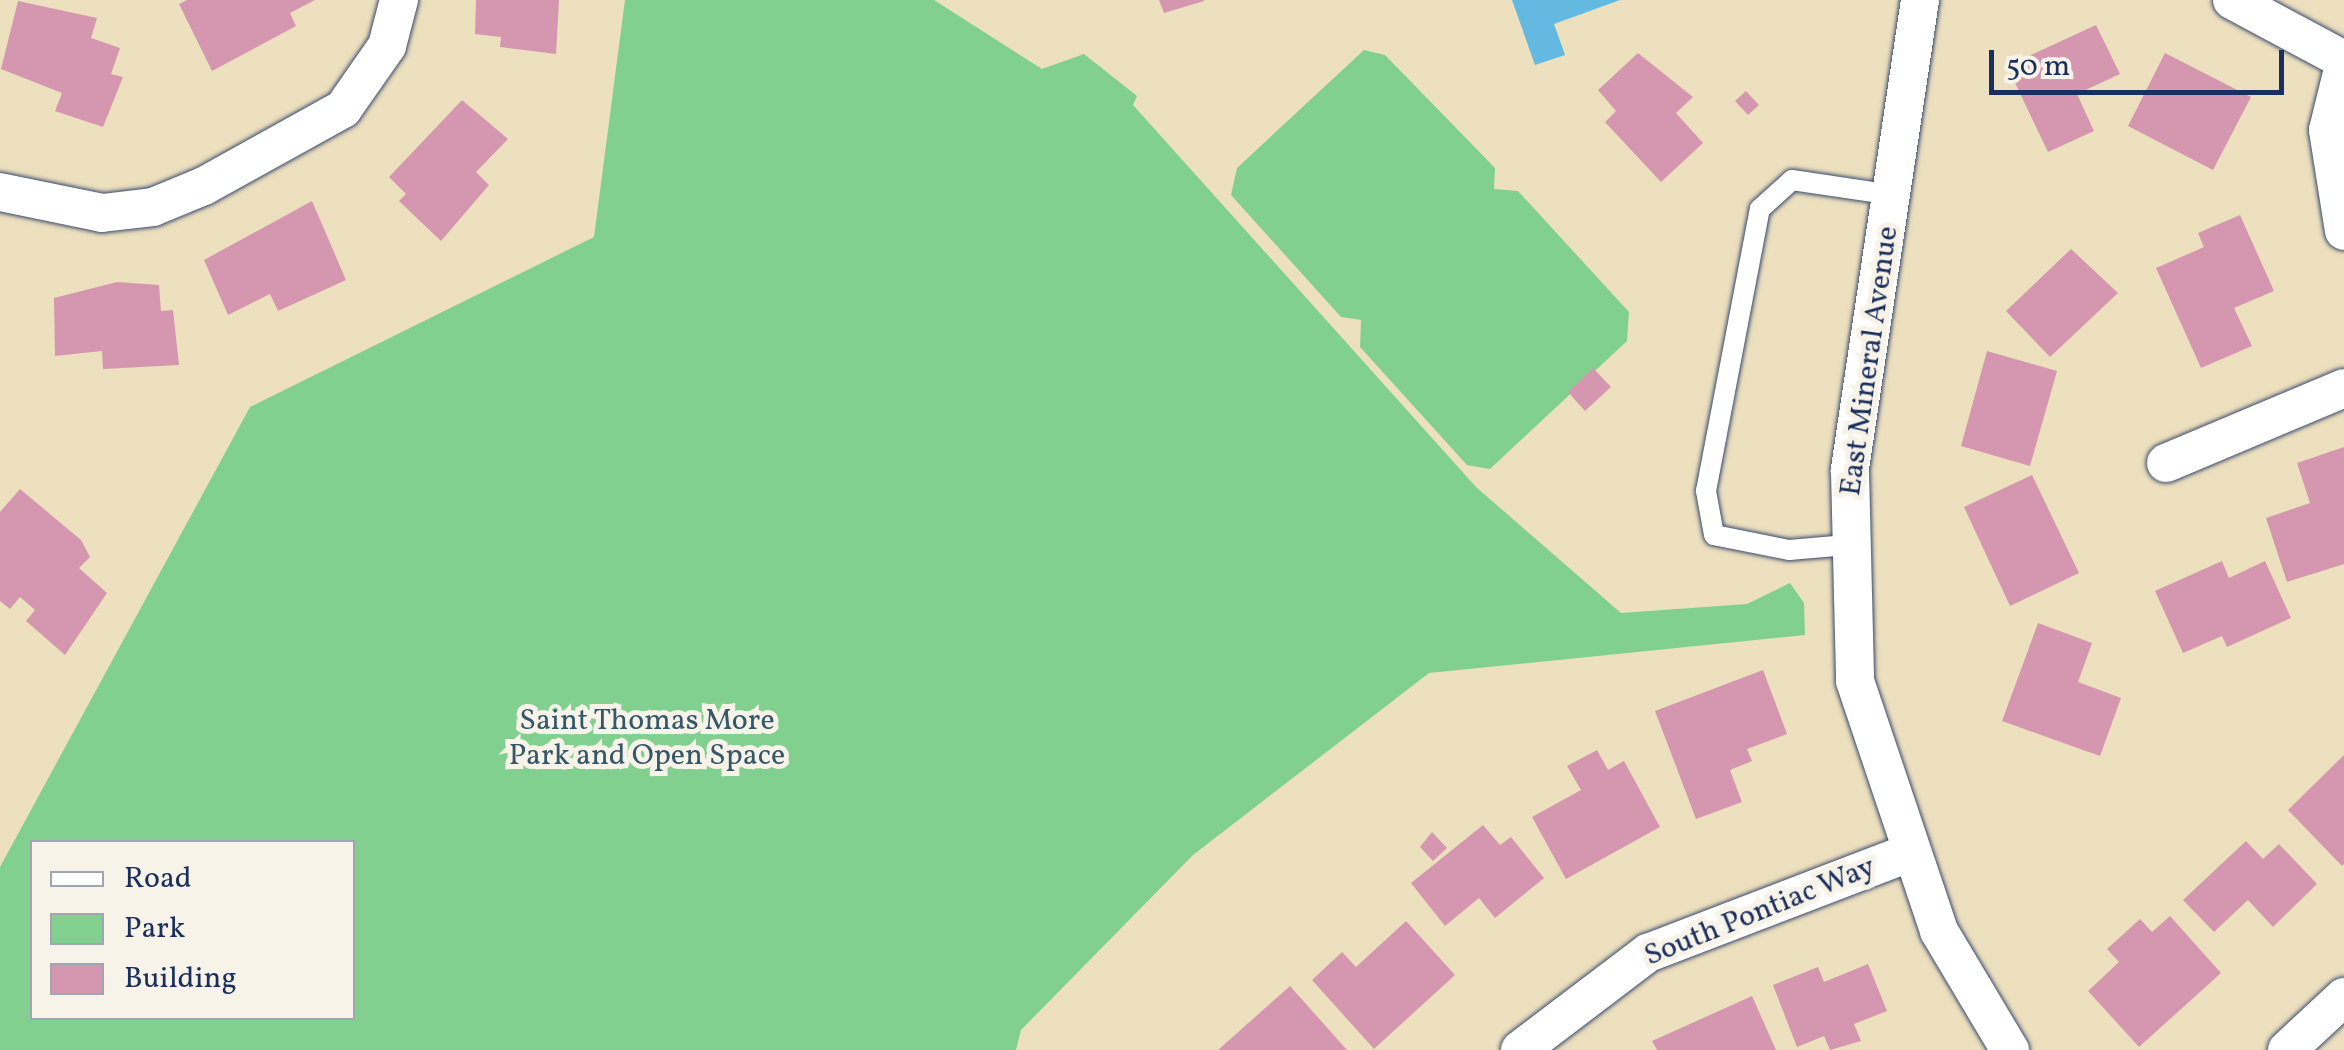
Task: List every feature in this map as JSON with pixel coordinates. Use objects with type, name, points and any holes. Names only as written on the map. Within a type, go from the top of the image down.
[{"type":"street","points":[[0,192],[102,213],[153,207],[204,186],[343,108],[386,46],[399,0]]},
{"type":"street","name":"East Mineral Avenue","points":[[1920,0],[1850,471],[1847,544],[1855,681],[1908,853],[1939,931],[2010,1050]]},
{"type":"street","points":[[2232,0],[2344,62],[2328,130],[2344,231]]},
{"type":"street","points":[[2166,463],[2344,388]]},
{"type":"street","name":"South Pontiac Way","points":[[1520,1050],[1648,953],[1908,853]]},
{"type":"street","points":[[2288,1050],[2344,997]]},
{"type":"lane","points":[[1847,544],[1789,550],[1714,535],[1706,491],[1760,209],[1792,180],[1894,195]]},
{"type":"green space","name":"Saint Thomas More Park and Open Space","points":[[625,0],[934,0],[1042,69],[1084,54],[1137,96],[1133,105],[1476,487],[1621,613],[1747,604],[1790,583],[1804,603],[1805,635],[1429,673],[1193,855],[1021,1030],[1016,1050],[0,1050],[0,867],[250,407],[594,237]]},
{"type":"green space","points":[[1364,50],[1385,55],[1495,168],[1494,189],[1518,191],[1629,312],[1627,341],[1490,469],[1467,465],[1360,347],[1361,320],[1341,317],[1231,195],[1237,168]]},
{"type":"water","points":[[1512,0],[1620,0],[1554,24],[1565,55],[1535,65]]},
{"type":"building","points":[[187,0],[315,0],[290,13],[296,26],[212,71],[179,4]]},
{"type":"building","points":[[476,0],[559,0],[556,54],[500,47],[501,37],[475,34]]},
{"type":"building","points":[[1159,0],[1204,0],[1204,1],[1164,13]]},
{"type":"building","points":[[18,1],[97,18],[91,38],[120,48],[111,74],[123,77],[103,127],[55,111],[62,93],[1,69]]},
{"type":"building","points":[[2096,25],[2120,74],[2077,94],[2094,131],[2048,152],[2007,66]]},
{"type":"building","points":[[1638,53],[1693,97],[1676,113],[1703,143],[1661,182],[1605,122],[1616,111],[1598,90]]},
{"type":"building","points":[[2165,53],[2251,97],[2213,170],[2128,126]]},
{"type":"building","points":[[1746,91],[1759,105],[1748,115],[1735,101]]},
{"type":"building","points":[[462,100],[508,139],[476,172],[489,185],[441,241],[399,201],[406,194],[389,177]]},
{"type":"building","points":[[312,201],[346,280],[278,311],[270,294],[228,315],[204,260]]},
{"type":"building","points":[[2240,215],[2274,291],[2234,308],[2252,346],[2201,368],[2156,268],[2204,247],[2198,233]]},
{"type":"building","points":[[2071,249],[2118,293],[2050,357],[2006,311]]},
{"type":"building","points":[[117,282],[159,285],[161,311],[173,310],[179,365],[103,369],[102,351],[55,356],[54,298]]},
{"type":"building","points":[[1987,351],[2057,371],[2030,466],[1961,446]]},
{"type":"building","points":[[1593,368],[1611,387],[1585,411],[1568,392]]},
{"type":"building","points":[[2344,447],[2344,564],[2287,582],[2266,518],[2310,503],[2297,463]]},
{"type":"building","points":[[2032,475],[2079,573],[2010,606],[1964,507]]},
{"type":"building","points":[[20,489],[81,540],[90,557],[79,568],[107,593],[65,655],[26,621],[35,610],[20,597],[10,609],[0,601],[0,512]]},
{"type":"building","points":[[2222,561],[2229,578],[2265,561],[2291,618],[2227,647],[2222,636],[2183,653],[2155,591]]},
{"type":"building","points":[[2038,623],[2092,643],[2078,682],[2121,698],[2100,756],[2002,721]]},
{"type":"building","points":[[1763,670],[1787,734],[1747,749],[1752,761],[1730,770],[1742,802],[1696,819],[1655,711]]},
{"type":"building","points":[[1597,750],[1608,770],[1624,761],[1660,827],[1566,879],[1532,817],[1581,790],[1567,766]]},
{"type":"building","points":[[2344,755],[2344,864],[2342,866],[2288,810]]},
{"type":"building","points":[[1483,825],[1500,845],[1511,837],[1544,878],[1495,918],[1479,898],[1445,926],[1411,883]]},
{"type":"building","points":[[1432,832],[1447,848],[1433,861],[1420,847]]},
{"type":"building","points":[[2246,841],[2263,859],[2279,844],[2317,884],[2273,927],[2248,900],[2214,932],[2183,900]]},
{"type":"building","points":[[2170,916],[2221,973],[2139,1047],[2088,991],[2119,962],[2107,949],[2140,919],[2152,932]]},
{"type":"building","points":[[1406,921],[1455,975],[1374,1049],[1312,980],[1342,952],[1356,967]]},
{"type":"building","points":[[1868,964],[1887,1011],[1854,1024],[1861,1041],[1830,1050],[1824,1036],[1797,1047],[1773,985],[1818,967],[1824,982]]},
{"type":"building","points":[[1290,986],[1347,1050],[1218,1050]]},
{"type":"building","points":[[1752,996],[1776,1050],[1657,1050],[1652,1041]]}]
